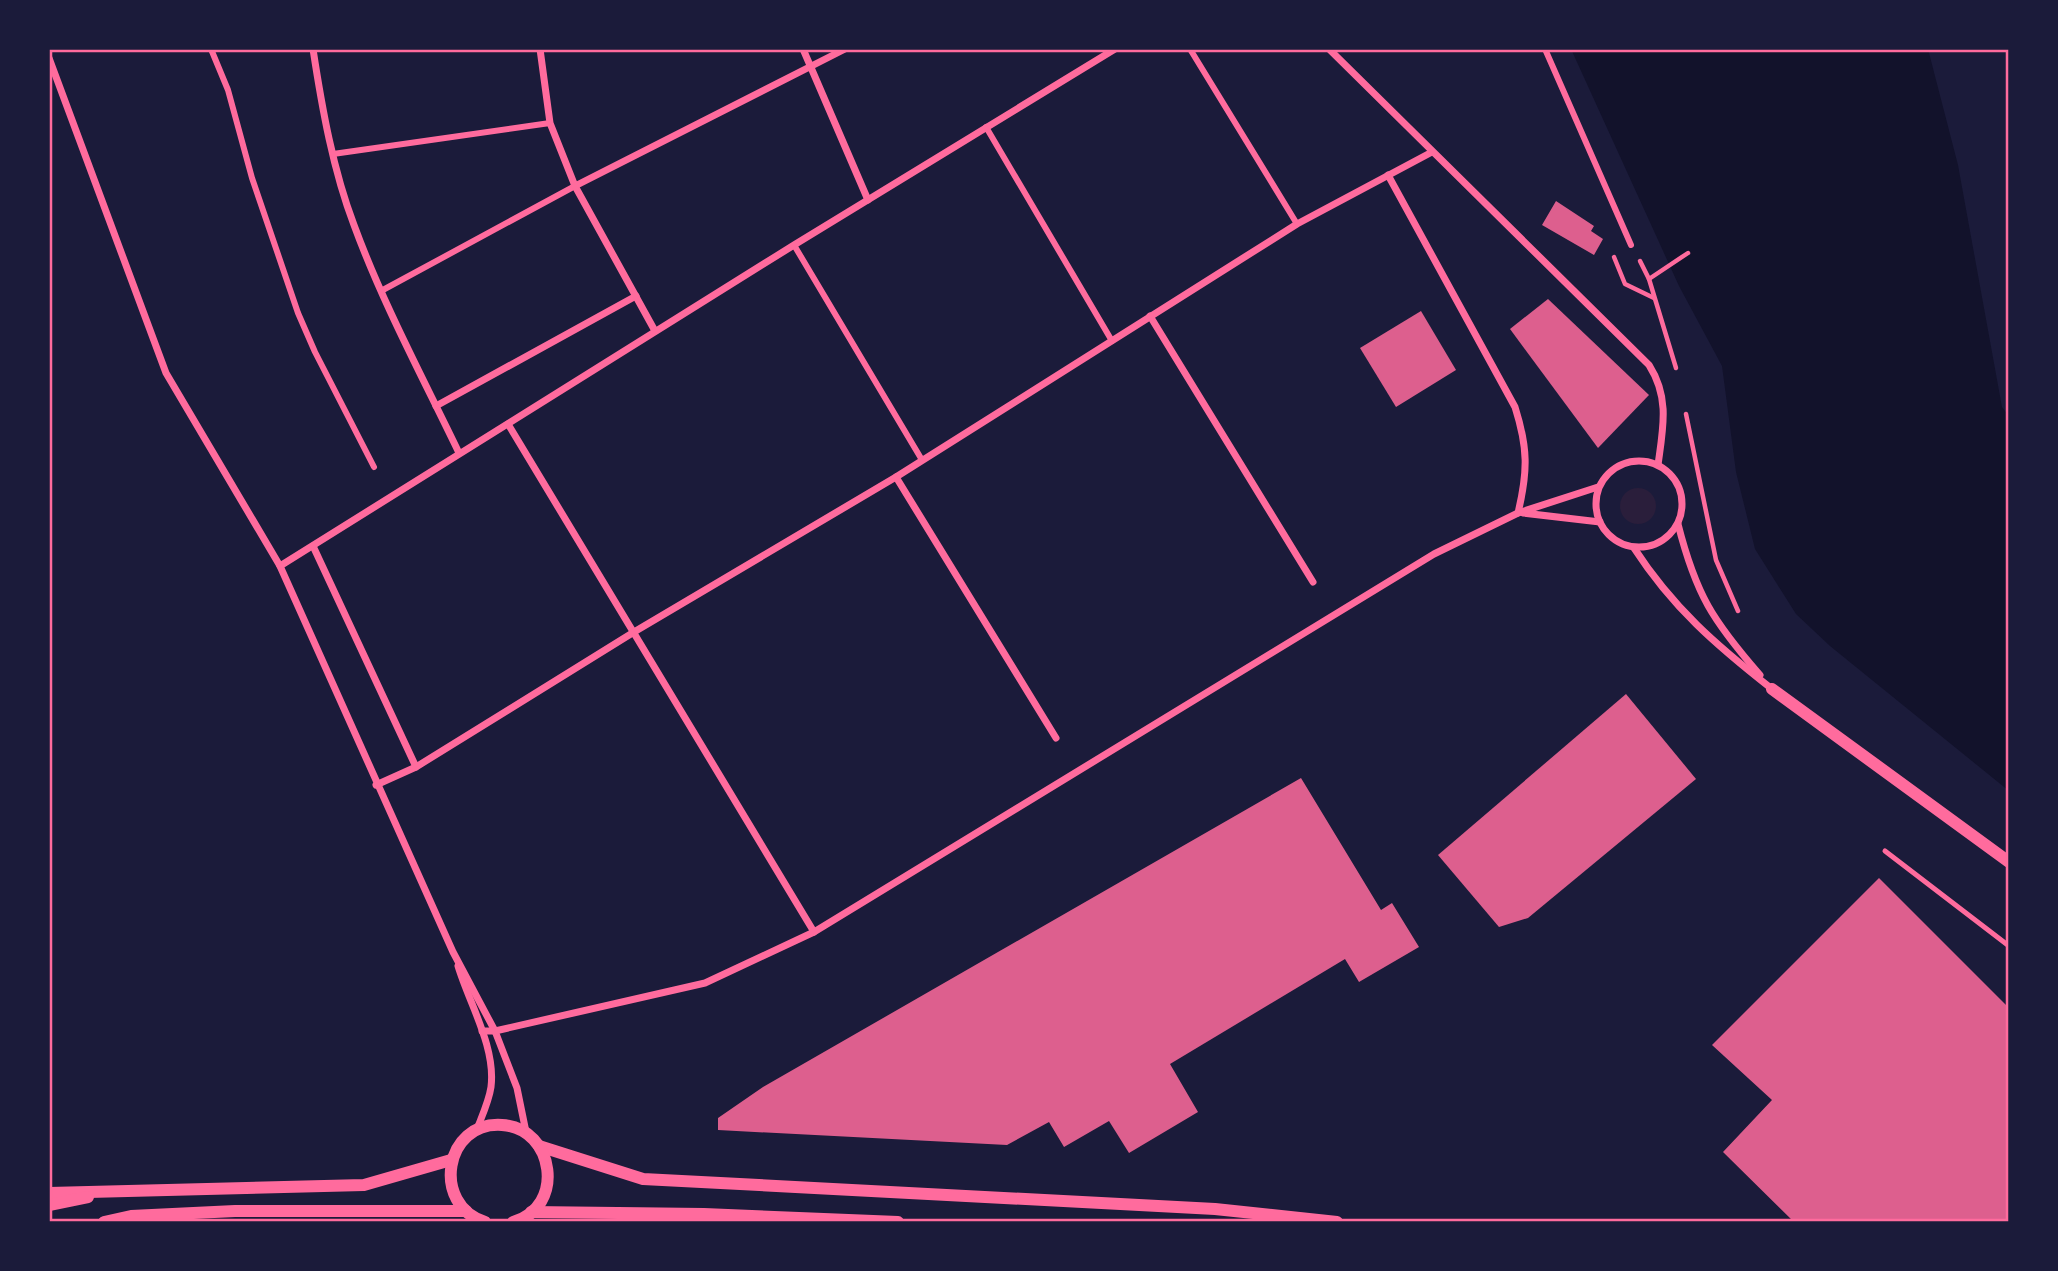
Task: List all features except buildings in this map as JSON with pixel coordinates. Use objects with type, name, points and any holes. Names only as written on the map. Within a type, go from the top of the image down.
[{"type":"street","points":[[211,49],[228,90],[252,178],[298,313],[374,467]]},
{"type":"street","points":[[313,49],[333,154],[353,224],[381,290],[459,453]]},
{"type":"street","points":[[540,49],[550,122],[575,186],[655,331]]},
{"type":"street","points":[[803,49],[868,200]]},
{"type":"street","points":[[381,290],[575,186],[845,49]]},
{"type":"street","points":[[280,566],[655,331],[1115,49]]},
{"type":"street","points":[[1191,49],[1297,224]]},
{"type":"street","points":[[1329,49],[1649,365],[1660,382],[1664,400],[1658,465]]},
{"type":"street","points":[[1545,49],[1631,245]]},
{"type":"street","points":[[49,58],[166,373],[280,566],[453,953],[495,1031],[517,1088],[527,1133]]},
{"type":"street","points":[[333,154],[550,122]]},
{"type":"street","points":[[986,127],[1112,341]]},
{"type":"street","points":[[376,785],[416,767],[634,632],[896,477],[1297,224],[1432,152]]},
{"type":"street","points":[[1388,176],[1515,407],[1525,440],[1527,474],[1518,513]]},
{"type":"street","points":[[794,245],[922,460]]},
{"type":"street","points":[[436,406],[636,296]]},
{"type":"street","points":[[1150,317],[1312,582]]},
{"type":"street","points":[[508,424],[814,932]]},
{"type":"street","points":[[1772,689],[1721,631],[1702,599],[1688,564],[1678,524],[1683,505],[1681,493],[1668,472],[1646,461],[1622,464],[1611,471],[1598,487],[1596,503],[1600,522],[1610,537],[1634,548],[1659,586],[1686,617],[1709,639],[1772,689],[2009,862]]},
{"type":"street","points":[[896,477],[1056,738]]},
{"type":"street","points":[[482,1031],[495,1031],[705,983],[814,932],[1434,554],[1518,513],[1598,487]]},
{"type":"street","points":[[1518,513],[1600,522]]},
{"type":"street","points":[[1634,548],[1656,544],[1678,524]]},
{"type":"street","points":[[313,546],[416,767]]},
{"type":"street","points":[[453,953],[482,1031],[491,1087],[476,1130]]},
{"type":"street","points":[[485,1222],[466,1211],[451,1188],[451,1160],[466,1138],[476,1130],[502,1125],[527,1133],[539,1146],[545,1157],[548,1181],[540,1203],[531,1212],[513,1222]]},
{"type":"street","points":[[539,1146],[643,1179],[1215,1209],[1337,1222]]},
{"type":"street","points":[[49,1193],[364,1185],[451,1160]]},
{"type":"street","points":[[49,1205],[115,1191]]},
{"type":"street","points":[[104,1222],[131,1216],[235,1211],[466,1211]]},
{"type":"street","points":[[531,1212],[704,1214],[898,1222]]},
{"type":"lane","points":[[1885,851],[2009,946]]},
{"type":"path","points":[[1631,245],[1650,279],[1676,370]]},
{"type":"path","points":[[1650,279],[1688,253]]},
{"type":"path","points":[[1685,410],[1716,560],[1742,620]]},
{"type":"shaded area","points":[[1571,49],[1928,49],[1958,165],[2002,407],[2009,416],[2009,791],[1830,646],[1796,614],[1755,549],[1736,472],[1722,366],[1679,286]]},
{"type":"shaded area","points":[[1638,488],[1651,493],[1656,506],[1651,519],[1638,524],[1625,519],[1620,506],[1625,493]]}]
